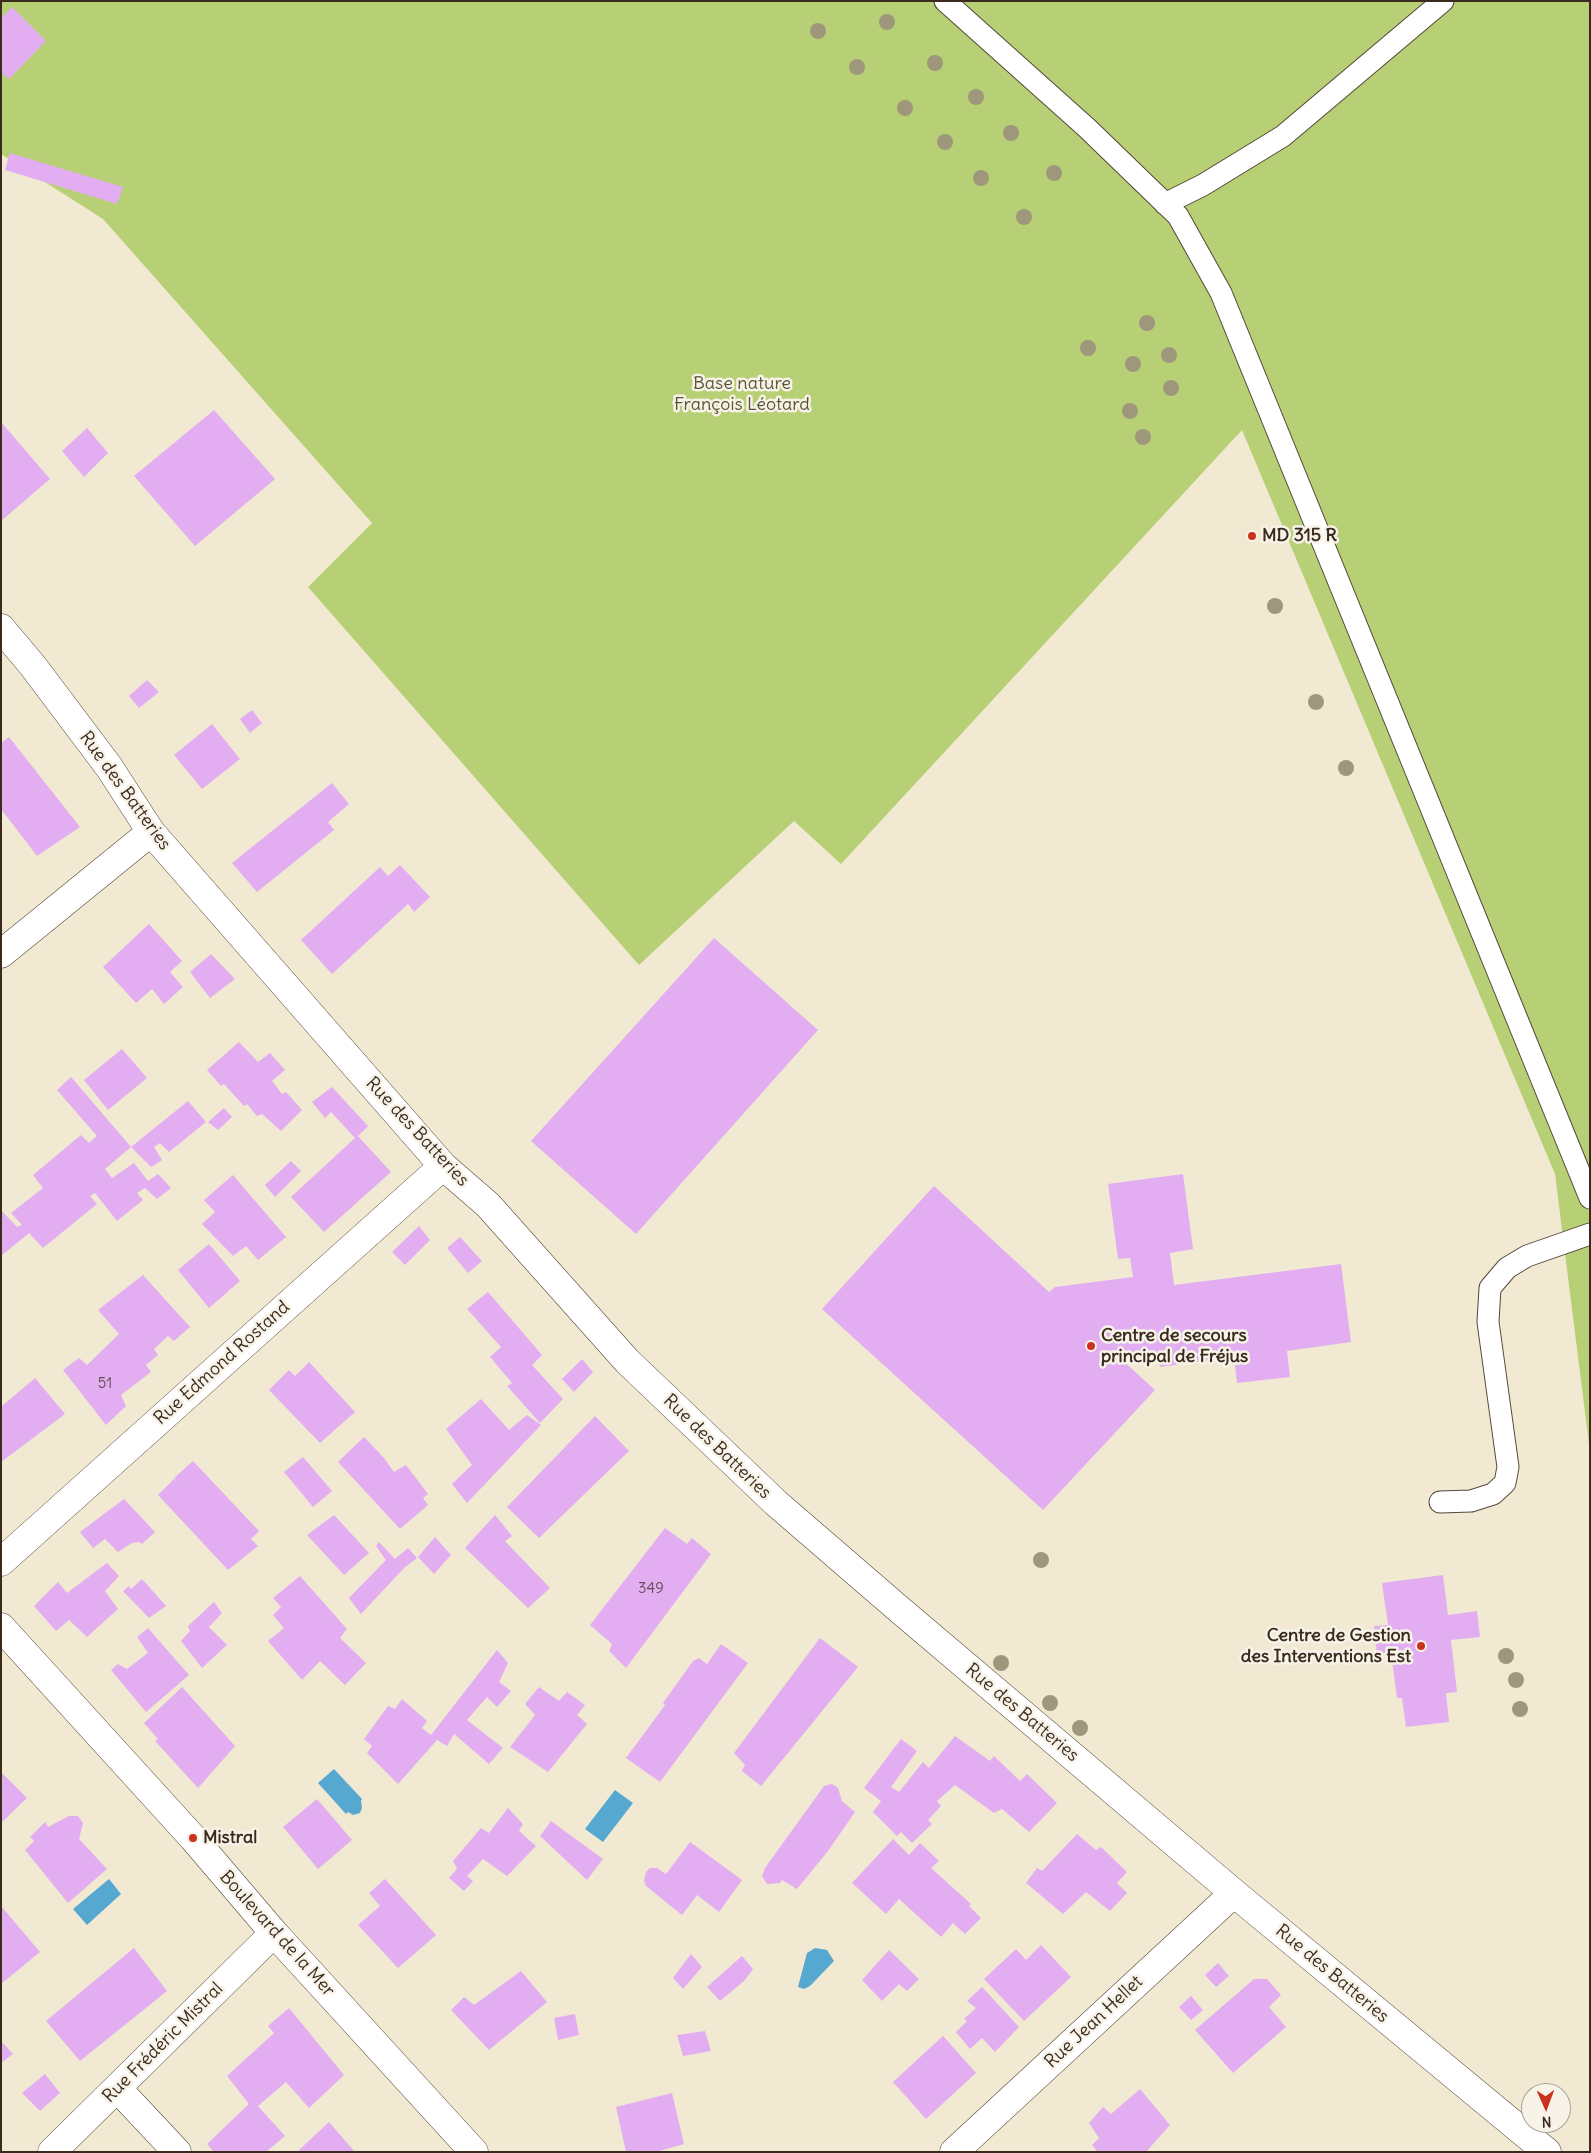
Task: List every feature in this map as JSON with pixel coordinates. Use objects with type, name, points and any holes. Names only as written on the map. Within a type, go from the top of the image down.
[{"type":"street","name":"Rue des Batteries","points":[[1,628],[33,666],[109,767],[150,832],[443,1166],[488,1205],[627,1361],[776,1503],[1234,1893],[1547,2152]]},
{"type":"street","points":[[1,954],[150,832]]},
{"type":"street","name":"Rue Edmond Rostand","points":[[1,1562],[443,1166]]},
{"type":"street","name":"Boulevard de la Mer","points":[[1,1627],[193,1838],[274,1933],[474,2152]]},
{"type":"street","name":"Rue Jean Hellet","points":[[954,2152],[1234,1893]]},
{"type":"street","name":"Rue Frédéric Mistral","points":[[52,2152],[274,1933]]},
{"type":"street","points":[[117,2088],[177,2152]]},
{"type":"lane","points":[[945,1],[1087,128],[1178,216],[1221,293],[1590,1198]]},
{"type":"lane","points":[[1165,204],[1203,185],[1282,136],[1443,1]]},
{"type":"lane","points":[[1440,1502],[1470,1501],[1493,1494],[1505,1483],[1508,1467],[1488,1322],[1490,1288],[1507,1268],[1527,1256],[1590,1234]]},
{"type":"green space","name":"Base nature François Léotard","points":[[1,1],[1590,1],[1590,1452],[1555,1174],[1242,430],[841,864],[794,821],[639,965],[308,587],[372,523],[103,219],[1,154]]},
{"type":"water","points":[[334,1769],[362,1799],[360,1813],[353,1815],[348,1812],[346,1814],[318,1783]]},
{"type":"water","points":[[615,1790],[633,1803],[603,1842],[585,1829]]},
{"type":"water","points":[[109,1879],[121,1894],[87,1925],[73,1909]]},
{"type":"water","points":[[815,1948],[827,1950],[834,1961],[810,1986],[804,1989],[798,1987],[807,1953]]},
{"type":"building","points":[[12,7],[46,41],[9,79],[1,72],[1,18]]},
{"type":"building","points":[[10,153],[123,187],[117,204],[5,170]]},
{"type":"building","points":[[214,410],[275,479],[195,546],[134,476]]},
{"type":"building","points":[[1,422],[50,479],[1,521]]},
{"type":"building","points":[[87,428],[108,453],[84,477],[62,451]]},
{"type":"building","points":[[147,680],[159,692],[139,708],[129,696]]},
{"type":"building","points":[[252,710],[262,723],[250,733],[240,719]]},
{"type":"building","points":[[212,724],[240,759],[202,789],[174,755]]},
{"type":"building","points":[[9,737],[80,827],[37,856],[1,809],[1,743]]},
{"type":"building","points":[[332,783],[349,804],[328,822],[334,830],[257,892],[232,863]]},
{"type":"building","points":[[400,865],[430,897],[414,912],[408,904],[332,974],[301,940],[380,867],[388,876]]},
{"type":"building","points":[[149,924],[182,961],[170,972],[183,987],[164,1004],[152,989],[136,1003],[103,967]]},
{"type":"building","points":[[714,938],[818,1030],[636,1234],[531,1141]]},
{"type":"building","points":[[211,954],[235,979],[210,998],[190,972]]},
{"type":"building","points":[[239,1042],[258,1062],[270,1053],[285,1070],[272,1081],[282,1094],[286,1092],[302,1110],[281,1131],[262,1114],[257,1116],[247,1104],[244,1106],[224,1084],[221,1086],[207,1070]]},
{"type":"building","points":[[122,1049],[147,1078],[108,1110],[84,1080]]},
{"type":"building","points":[[71,1077],[131,1147],[105,1169],[112,1178],[134,1163],[148,1181],[158,1174],[171,1188],[157,1199],[145,1188],[137,1193],[143,1200],[117,1221],[95,1193],[90,1196],[97,1204],[43,1248],[29,1233],[1,1256],[1,1210],[17,1227],[22,1225],[11,1213],[43,1188],[33,1175],[81,1135],[89,1143],[97,1136],[57,1090]]},
{"type":"building","points":[[332,1087],[368,1126],[358,1136],[391,1172],[324,1232],[291,1197],[355,1138],[331,1112],[325,1118],[312,1102]]},
{"type":"building","points":[[188,1101],[206,1122],[169,1152],[160,1143],[154,1147],[162,1160],[151,1167],[131,1147]]},
{"type":"building","points":[[224,1108],[232,1117],[218,1130],[208,1122]]},
{"type":"building","points":[[291,1161],[301,1171],[275,1197],[265,1185]]},
{"type":"building","name":"Centre de secours principal de Fréjus","points":[[1183,1174],[1193,1249],[1170,1253],[1174,1285],[1341,1264],[1351,1342],[1287,1351],[1290,1377],[1237,1383],[1234,1357],[1160,1367],[1159,1352],[1120,1358],[1155,1390],[1043,1510],[822,1309],[934,1186],[1049,1292],[1055,1287],[1133,1277],[1130,1258],[1118,1259],[1108,1184]]},
{"type":"building","points":[[233,1175],[286,1237],[258,1260],[246,1246],[233,1256],[202,1224],[215,1212],[204,1200]]},
{"type":"building","points":[[419,1226],[430,1240],[405,1265],[392,1252]]},
{"type":"building","points":[[460,1237],[482,1261],[468,1273],[447,1248]]},
{"type":"building","points":[[209,1244],[240,1281],[209,1308],[178,1270]]},
{"type":"building","points":[[143,1275],[190,1327],[174,1341],[168,1336],[154,1349],[158,1355],[146,1365],[151,1372],[121,1395],[126,1406],[106,1425],[63,1370],[79,1358],[87,1365],[119,1334],[98,1310]]},
{"type":"building","points":[[488,1292],[542,1355],[532,1365],[563,1399],[540,1423],[507,1386],[512,1383],[490,1357],[501,1347],[467,1309]]},
{"type":"building","points":[[582,1359],[593,1372],[574,1392],[562,1379]]},
{"type":"building","points":[[309,1362],[355,1412],[320,1443],[269,1390],[289,1370],[295,1376]]},
{"type":"building","points":[[35,1378],[65,1414],[1,1462],[1,1407]]},
{"type":"building","points":[[481,1399],[509,1430],[527,1415],[541,1425],[467,1503],[452,1484],[472,1465],[446,1429]]},
{"type":"building","points":[[595,1416],[629,1451],[539,1538],[507,1507]]},
{"type":"building","points":[[364,1437],[384,1458],[394,1472],[406,1465],[428,1494],[423,1498],[428,1505],[400,1529],[338,1462]]},
{"type":"building","points":[[303,1457],[332,1491],[313,1507],[284,1472]]},
{"type":"building","points":[[193,1461],[259,1531],[251,1539],[258,1546],[228,1570],[158,1495],[174,1479],[179,1483],[174,1478]]},
{"type":"building","points":[[124,1499],[155,1532],[142,1544],[139,1542],[132,1543],[118,1552],[105,1539],[93,1548],[80,1532]]},
{"type":"building","points":[[334,1515],[369,1553],[344,1575],[307,1535]]},
{"type":"building","points":[[495,1515],[512,1536],[505,1541],[550,1588],[528,1608],[465,1548]]},
{"type":"building","points":[[665,1528],[687,1544],[692,1538],[711,1554],[626,1668],[609,1651],[612,1644],[590,1625]]},
{"type":"building","points":[[435,1537],[451,1555],[434,1574],[418,1557]]},
{"type":"building","points":[[379,1542],[395,1559],[408,1548],[417,1558],[404,1568],[361,1614],[349,1598],[386,1560],[376,1546]]},
{"type":"building","points":[[107,1563],[119,1576],[105,1591],[118,1609],[87,1637],[69,1620],[56,1631],[34,1606],[58,1582],[67,1593]]},
{"type":"building","name":"Centre de Gestion des Interventions Est","points":[[1443,1575],[1448,1615],[1477,1611],[1480,1637],[1451,1640],[1457,1692],[1446,1693],[1449,1722],[1406,1727],[1402,1698],[1397,1698],[1391,1652],[1377,1654],[1374,1626],[1388,1625],[1382,1583]]},
{"type":"building","points":[[300,1576],[347,1629],[340,1638],[366,1663],[345,1685],[320,1661],[302,1680],[268,1641],[284,1628],[273,1615],[281,1607],[273,1598]]},
{"type":"building","points":[[142,1579],[166,1606],[149,1618],[123,1591],[129,1586],[131,1589]]},
{"type":"building","points":[[214,1602],[222,1613],[209,1627],[227,1645],[202,1668],[181,1641],[190,1631],[188,1626]]},
{"type":"building","points":[[148,1628],[189,1675],[146,1712],[111,1670],[118,1664],[127,1669],[148,1653],[137,1637]]},
{"type":"building","points":[[820,1638],[858,1667],[761,1786],[742,1771],[745,1765],[734,1753]]},
{"type":"building","points":[[721,1644],[748,1663],[660,1782],[626,1758],[665,1705],[663,1703],[693,1661],[699,1658],[707,1664]]},
{"type":"building","points":[[497,1650],[508,1663],[499,1682],[511,1691],[497,1707],[487,1697],[467,1720],[503,1748],[489,1764],[454,1734],[447,1746],[437,1740],[398,1784],[367,1753],[372,1746],[364,1739],[388,1706],[395,1709],[402,1699],[427,1721],[422,1728],[431,1735]]},
{"type":"building","points":[[182,1687],[235,1746],[198,1788],[155,1741],[158,1739],[144,1723]]},
{"type":"building","points":[[539,1687],[559,1701],[567,1692],[585,1705],[577,1715],[587,1724],[548,1772],[510,1747],[535,1715],[525,1704]]},
{"type":"building","points":[[955,1736],[990,1761],[994,1756],[1020,1781],[1027,1774],[1057,1803],[1029,1832],[1002,1809],[994,1813],[955,1785],[937,1801],[941,1806],[928,1820],[932,1824],[912,1843],[901,1832],[897,1836],[873,1812],[881,1801],[864,1788],[901,1739],[917,1751],[891,1787],[899,1792],[923,1762],[929,1768]]},
{"type":"building","points":[[1,1772],[27,1798],[1,1823]]},
{"type":"building","points":[[832,1784],[838,1788],[842,1801],[855,1812],[828,1851],[797,1889],[782,1880],[780,1883],[767,1884],[762,1876],[765,1868],[824,1786]]},
{"type":"building","points":[[317,1799],[352,1840],[318,1869],[283,1827]]},
{"type":"building","points":[[508,1808],[523,1824],[519,1831],[536,1846],[507,1876],[483,1859],[467,1876],[473,1881],[464,1891],[449,1878],[457,1869],[453,1861],[481,1828],[489,1833]]},
{"type":"building","points":[[69,1816],[78,1816],[83,1823],[79,1839],[107,1869],[68,1903],[25,1850],[34,1841],[30,1837],[45,1822],[48,1827]]},
{"type":"building","points":[[551,1821],[603,1859],[587,1880],[540,1836]]},
{"type":"building","points":[[1077,1834],[1096,1850],[1101,1847],[1127,1872],[1117,1883],[1127,1893],[1110,1911],[1086,1892],[1063,1914],[1026,1883],[1037,1868],[1042,1871]]},
{"type":"building","points":[[893,1839],[909,1855],[920,1843],[939,1861],[931,1868],[971,1904],[969,1906],[981,1918],[965,1934],[953,1923],[941,1937],[899,1899],[886,1914],[852,1883]]},
{"type":"building","points":[[690,1842],[742,1880],[719,1912],[697,1895],[682,1915],[646,1886],[644,1881],[646,1872],[650,1868],[657,1868],[666,1874]]},
{"type":"building","points":[[385,1879],[436,1935],[398,1968],[358,1925],[380,1906],[369,1893]]},
{"type":"building","points":[[1,1906],[40,1952],[1,1984]]},
{"type":"building","points":[[1041,1945],[1071,1977],[1024,2021],[984,1979],[1016,1949],[1026,1960]]},
{"type":"building","points":[[134,1948],[167,1991],[80,2061],[46,2021]]},
{"type":"building","points":[[889,1950],[919,1979],[907,1991],[899,1984],[882,2001],[862,1980]]},
{"type":"building","points":[[691,1954],[702,1967],[683,1989],[673,1978]]},
{"type":"building","points":[[742,1956],[753,1969],[744,1981],[720,2001],[707,1987]]},
{"type":"building","points":[[1218,1963],[1229,1976],[1216,1987],[1205,1975]]},
{"type":"building","points":[[521,1971],[547,2002],[489,2050],[451,2010],[464,1997],[474,2005]]},
{"type":"building","points":[[1254,1979],[1267,1979],[1281,1995],[1269,2007],[1286,2027],[1233,2073],[1195,2030]]},
{"type":"building","points":[[982,1987],[1019,2027],[995,2052],[982,2038],[970,2049],[956,2032],[967,2021],[964,2019],[976,2008],[967,2001]]},
{"type":"building","points":[[1191,1996],[1203,2010],[1191,2020],[1179,2007]]},
{"type":"building","points":[[289,2008],[344,2075],[309,2108],[286,2082],[258,2106],[285,2136],[266,2152],[214,2152],[207,2144],[249,2104],[227,2076],[274,2033],[268,2026]]},
{"type":"building","points":[[575,2014],[579,2035],[558,2040],[554,2018]]},
{"type":"building","points":[[705,2031],[711,2051],[683,2056],[677,2035]]},
{"type":"building","points":[[943,2036],[976,2073],[926,2119],[893,2082]]},
{"type":"building","points":[[1,2041],[13,2054],[1,2063]]},
{"type":"building","points":[[45,2074],[60,2093],[40,2111],[22,2093]]},
{"type":"building","points":[[1140,2089],[1170,2125],[1146,2152],[1098,2152],[1092,2145],[1099,2138],[1089,2123],[1103,2107],[1111,2114]]},
{"type":"building","points":[[672,2093],[684,2144],[656,2152],[626,2152],[616,2107]]},
{"type":"building","points":[[329,2122],[355,2152],[297,2152]]},
{"type":"place","name":"MD 315 R","points":[[1252,536]]},
{"type":"place","name":"Centre de secours principal de Fréjus","points":[[1091,1346]]},
{"type":"place","name":"Centre de Gestion des Interventions Est","points":[[1421,1646]]},
{"type":"place","name":"Mistral","points":[[193,1838]]}]
